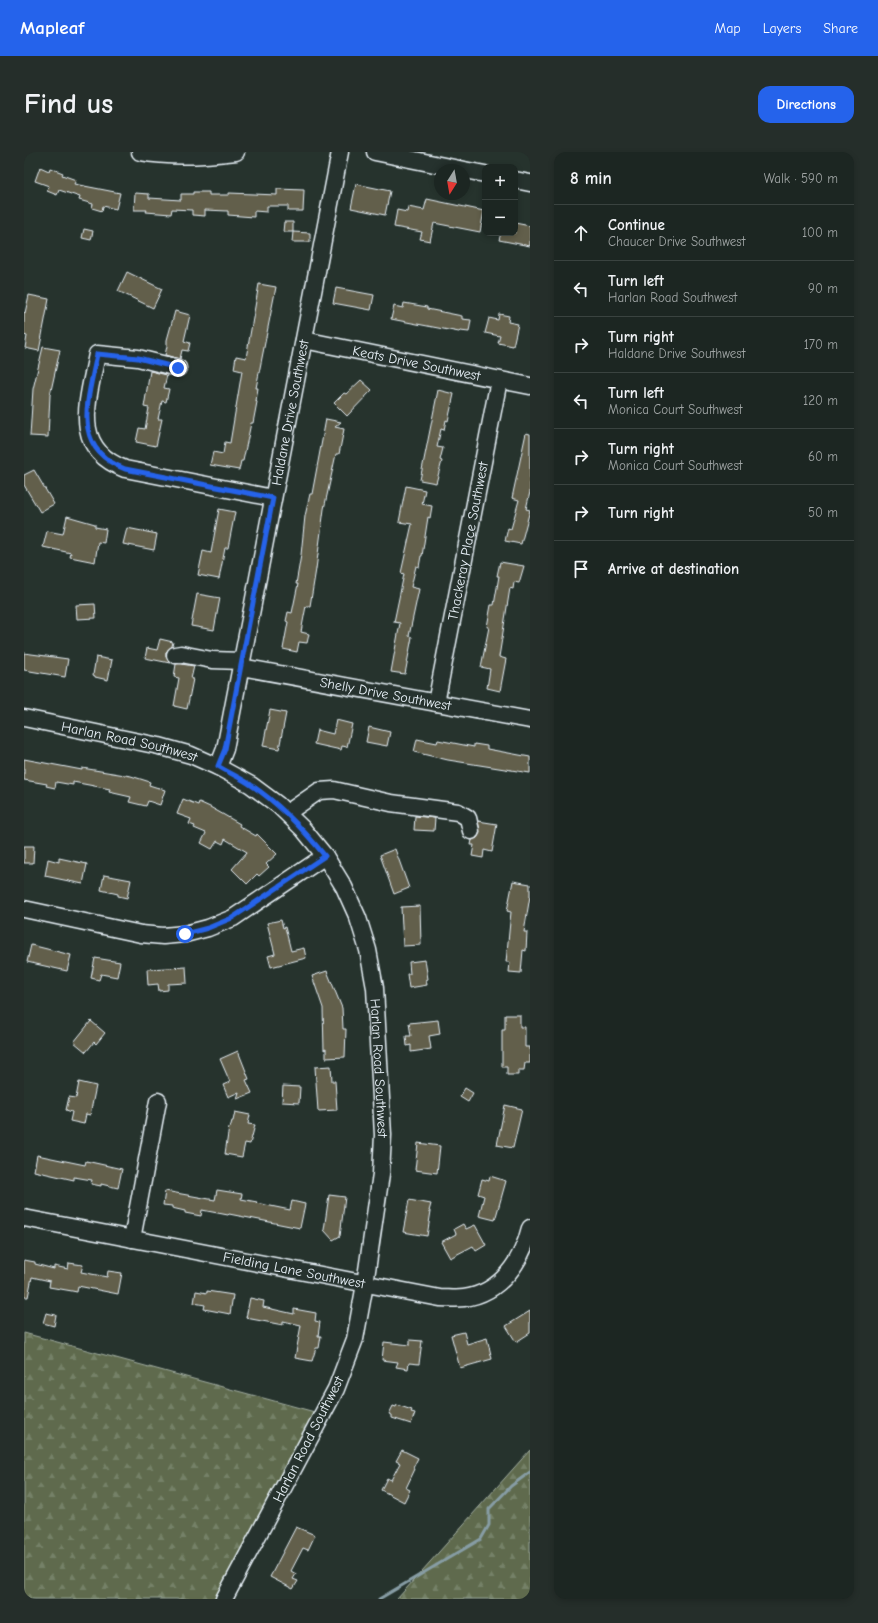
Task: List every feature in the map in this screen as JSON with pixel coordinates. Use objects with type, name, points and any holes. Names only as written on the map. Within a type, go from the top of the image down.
[{"type":"street","points":[[140,152],[176,156],[205,156],[236,152]]},
{"type":"street","name":"Haldane Drive Southwest","points":[[218,766],[225,749],[340,152]]},
{"type":"street","points":[[375,152],[434,164]]},
{"type":"street","points":[[470,171],[482,173]]},
{"type":"street","points":[[518,181],[530,184]]},
{"type":"street","name":"Keats Drive Southwest","points":[[304,340],[530,386]]},
{"type":"street","points":[[178,368],[138,358],[97,354],[86,410],[86,423],[92,443],[104,459],[125,469],[273,498]]},
{"type":"street","name":"Thackeray Place Southwest","points":[[436,703],[499,380]]},
{"type":"street","name":"Shelly Drive Southwest","points":[[175,655],[181,654],[241,664],[530,720]]},
{"type":"street","name":"Harlan Road Southwest","points":[[24,718],[159,746],[191,755],[218,766],[251,785],[287,813],[303,829],[325,856],[344,887],[358,918],[368,950],[374,988],[383,1135],[381,1174],[365,1284],[355,1339],[336,1389],[224,1599]]},
{"type":"street","points":[[287,813],[319,791],[334,790],[391,803],[458,812],[468,818],[471,831]]},
{"type":"street","points":[[24,909],[141,934],[163,936],[185,934],[208,928],[232,918],[325,856]]},
{"type":"street","points":[[132,1239],[158,1101]]},
{"type":"street","name":"Fielding Lane Southwest","points":[[24,1218],[440,1298],[465,1298],[483,1292],[498,1283],[511,1270],[522,1254],[530,1228]]},
{"type":"green space","points":[[24,1333],[322,1414],[222,1599],[24,1599]]},
{"type":"green space","points":[[530,1450],[530,1599],[397,1599]]},
{"type":"building","points":[[40,167],[49,171],[50,168],[63,173],[62,175],[76,180],[74,184],[120,193],[116,209],[103,206],[102,211],[92,208],[93,204],[79,200],[80,197],[59,190],[57,195],[47,191],[49,186],[35,181]]},
{"type":"building","points":[[356,184],[390,191],[385,215],[351,208]]},
{"type":"building","points":[[277,189],[304,190],[303,211],[288,211],[288,206],[267,206],[267,212],[254,211],[254,217],[228,215],[228,211],[205,210],[205,216],[192,215],[192,210],[172,209],[171,214],[146,212],[147,210],[134,210],[135,193],[149,194],[149,198],[181,200],[181,194],[193,194],[193,192],[209,192],[209,195],[229,195],[229,193],[277,195]]},
{"type":"building","points":[[427,199],[482,211],[480,232],[434,223],[430,241],[420,239],[422,232],[394,227],[397,210],[407,212],[408,207],[424,210]]},
{"type":"building","points":[[284,222],[293,222],[293,232],[283,232]]},
{"type":"building","points":[[518,224],[530,226],[530,246],[499,240],[500,236],[518,236]]},
{"type":"building","points":[[84,229],[93,231],[91,240],[82,238]]},
{"type":"building","points":[[293,232],[310,233],[310,242],[292,242]]},
{"type":"building","points":[[127,272],[162,289],[153,308],[118,291]]},
{"type":"building","points":[[259,284],[276,287],[256,388],[258,388],[257,402],[243,461],[241,461],[239,470],[210,465],[213,452],[223,454],[225,442],[230,443],[242,371],[234,369],[236,356],[246,358]]},
{"type":"building","points":[[336,288],[374,295],[371,310],[333,303]]},
{"type":"building","points":[[29,295],[49,299],[39,351],[25,348],[27,336],[24,335],[24,312],[25,313]]},
{"type":"building","points":[[404,303],[427,307],[427,309],[462,316],[462,319],[471,320],[469,332],[459,332],[391,319],[394,306],[403,308]]},
{"type":"building","points":[[175,311],[190,315],[184,341],[190,343],[188,351],[182,350],[180,359],[165,355],[167,340]]},
{"type":"building","points":[[499,314],[509,316],[508,322],[518,324],[513,346],[498,343],[500,336],[485,333],[489,318],[498,320]]},
{"type":"building","points":[[43,347],[60,350],[50,395],[48,437],[30,436],[33,389]]},
{"type":"building","points":[[150,371],[167,375],[164,388],[169,389],[166,402],[162,401],[158,419],[162,419],[156,446],[136,442],[139,428],[145,429],[149,408],[144,407]]},
{"type":"building","points":[[361,380],[372,390],[347,416],[334,403]]},
{"type":"building","points":[[438,390],[454,394],[448,421],[446,420],[444,430],[441,429],[437,447],[443,448],[440,460],[442,461],[436,483],[420,480]]},
{"type":"building","points":[[326,419],[341,422],[335,427],[344,429],[339,454],[336,454],[324,509],[310,606],[306,606],[301,632],[309,634],[307,643],[299,642],[297,652],[283,649],[288,622],[286,621],[288,612],[292,613],[298,584],[296,584],[305,516],[310,494],[312,494]]},
{"type":"building","points":[[526,433],[530,434],[530,492],[526,509],[530,510],[521,544],[505,541],[508,528],[511,529],[519,500],[512,498]]},
{"type":"building","points":[[34,470],[54,504],[40,512],[24,485],[24,475]]},
{"type":"building","points":[[406,486],[425,490],[422,504],[432,506],[430,518],[428,517],[422,556],[419,567],[416,566],[411,587],[419,589],[409,636],[412,637],[405,674],[391,672],[400,623],[394,622],[404,574],[401,573],[412,524],[399,522]]},
{"type":"building","points":[[219,509],[235,512],[228,548],[225,548],[219,579],[198,575],[203,551],[211,553]]},
{"type":"building","points":[[67,516],[95,524],[95,527],[106,529],[104,543],[98,542],[95,562],[70,557],[71,553],[43,547],[47,531],[63,534]]},
{"type":"building","points":[[127,528],[157,534],[154,550],[123,544]]},
{"type":"building","points":[[500,562],[524,566],[519,583],[514,582],[513,589],[510,588],[499,657],[506,659],[500,691],[487,688],[490,669],[481,667],[489,627],[487,627],[491,605],[494,605]]},
{"type":"building","points":[[197,594],[220,598],[214,630],[191,626]]},
{"type":"building","points":[[95,604],[96,618],[77,619],[76,605]]},
{"type":"building","points":[[160,639],[173,642],[172,646],[166,652],[166,657],[170,663],[145,658],[147,648],[157,650]]},
{"type":"building","points":[[24,653],[68,659],[65,677],[24,670]]},
{"type":"building","points":[[96,657],[112,660],[108,680],[95,677],[93,675]]},
{"type":"building","points":[[176,664],[194,666],[187,709],[174,706],[179,678],[174,677]]},
{"type":"building","points":[[270,710],[286,713],[279,749],[263,746]]},
{"type":"building","points":[[336,720],[352,724],[347,747],[342,746],[341,750],[314,744],[317,730],[333,734]]},
{"type":"building","points":[[369,727],[390,732],[387,746],[366,742]]},
{"type":"building","points":[[417,739],[437,743],[438,740],[474,747],[474,744],[487,746],[487,749],[530,757],[530,773],[448,760],[414,752]]},
{"type":"building","points":[[24,759],[82,770],[82,768],[131,776],[150,782],[149,785],[165,790],[160,805],[148,801],[146,806],[129,802],[131,797],[109,792],[110,789],[73,782],[73,785],[56,782],[55,788],[46,786],[47,784],[24,780]]},
{"type":"building","points":[[183,799],[198,805],[199,802],[210,807],[240,824],[239,826],[256,836],[257,834],[277,854],[266,864],[269,867],[259,876],[257,874],[247,884],[232,869],[247,852],[225,839],[223,844],[217,841],[212,849],[201,843],[206,833],[189,824],[191,819],[177,814]]},
{"type":"building","points":[[415,816],[435,818],[434,831],[414,830]]},
{"type":"building","points":[[478,821],[497,824],[492,852],[484,850],[483,858],[472,856],[474,845],[471,845],[472,840],[477,838],[480,833]]},
{"type":"building","points":[[24,846],[34,846],[33,863],[24,863]]},
{"type":"building","points":[[395,849],[409,888],[394,894],[380,855]]},
{"type":"building","points":[[59,858],[87,864],[83,884],[45,876],[48,859],[59,862]]},
{"type":"building","points":[[104,875],[131,880],[127,898],[101,890]]},
{"type":"building","points":[[513,881],[530,884],[530,896],[524,932],[527,932],[526,951],[523,950],[521,973],[509,972],[510,962],[506,962],[511,912],[507,911]]},
{"type":"building","points":[[420,906],[421,945],[403,946],[401,907]]},
{"type":"building","points":[[281,920],[283,928],[285,927],[291,951],[304,948],[306,958],[271,967],[268,956],[275,954],[267,923]]},
{"type":"building","points":[[31,945],[71,955],[67,971],[27,962]]},
{"type":"building","points":[[95,958],[120,962],[117,977],[101,974],[99,980],[91,978]]},
{"type":"building","points":[[425,960],[428,979],[426,980],[427,985],[409,988],[407,974],[410,974],[409,962]]},
{"type":"building","points":[[186,967],[187,983],[168,984],[168,990],[159,991],[158,984],[148,985],[147,969]]},
{"type":"building","points":[[327,971],[342,1008],[343,1029],[346,1029],[345,1057],[326,1058],[326,1049],[324,1050],[323,1008],[312,976]]},
{"type":"building","points":[[505,1015],[520,1015],[520,1027],[525,1027],[525,1047],[530,1047],[530,1063],[525,1063],[524,1070],[518,1070],[518,1075],[507,1075],[507,1067],[502,1067],[502,1030],[505,1030]]},
{"type":"building","points":[[438,1020],[440,1034],[429,1036],[431,1049],[411,1052],[411,1045],[407,1046],[406,1036],[411,1036],[409,1023]]},
{"type":"building","points":[[91,1021],[105,1033],[96,1044],[94,1042],[86,1052],[74,1042]]},
{"type":"building","points":[[238,1051],[249,1079],[246,1080],[252,1093],[237,1099],[239,1092],[228,1097],[223,1085],[230,1082],[220,1059]]},
{"type":"building","points":[[331,1066],[332,1081],[335,1081],[337,1110],[318,1111],[315,1067]]},
{"type":"building","points":[[79,1082],[96,1086],[90,1115],[86,1114],[84,1124],[70,1121],[72,1112],[66,1110],[69,1097],[76,1098]]},
{"type":"building","points":[[283,1086],[300,1087],[299,1103],[282,1102]]},
{"type":"building","points":[[465,1088],[473,1093],[468,1102],[460,1097]]},
{"type":"building","points":[[505,1105],[522,1109],[513,1148],[497,1145]]},
{"type":"building","points":[[235,1112],[250,1115],[248,1124],[255,1125],[250,1144],[245,1143],[242,1157],[225,1154],[229,1127],[230,1128],[233,1121]]},
{"type":"building","points":[[418,1143],[440,1146],[437,1173],[415,1170]]},
{"type":"building","points":[[37,1155],[85,1165],[86,1161],[122,1169],[118,1188],[101,1184],[101,1186],[91,1184],[92,1180],[74,1177],[74,1180],[34,1171]]},
{"type":"building","points":[[490,1176],[506,1181],[495,1220],[479,1216],[484,1196],[478,1194],[482,1179],[489,1181]]},
{"type":"building","points":[[217,1190],[242,1194],[241,1199],[290,1210],[292,1201],[305,1204],[300,1228],[202,1210],[201,1216],[185,1213],[185,1211],[172,1208],[172,1206],[163,1205],[165,1191],[215,1200]]},
{"type":"building","points":[[329,1195],[345,1197],[340,1236],[333,1240],[324,1230]]},
{"type":"building","points":[[409,1200],[431,1204],[427,1236],[403,1232]]},
{"type":"building","points":[[463,1224],[466,1229],[475,1225],[486,1245],[476,1251],[473,1246],[450,1258],[441,1242],[456,1234],[454,1229]]},
{"type":"building","points":[[24,1260],[35,1262],[35,1264],[54,1269],[54,1266],[68,1269],[69,1263],[83,1265],[81,1272],[107,1277],[108,1271],[122,1273],[118,1294],[78,1286],[77,1292],[49,1287],[50,1281],[32,1277],[28,1297],[24,1297]]},
{"type":"building","points":[[196,1291],[233,1295],[230,1314],[204,1309],[205,1305],[194,1303]]},
{"type":"building","points":[[250,1298],[264,1301],[263,1307],[294,1314],[294,1309],[316,1313],[315,1321],[320,1322],[318,1336],[321,1336],[319,1348],[316,1348],[312,1361],[295,1358],[301,1325],[283,1321],[283,1325],[246,1318]]},
{"type":"building","points":[[530,1311],[530,1333],[516,1342],[506,1326]]},
{"type":"building","points":[[46,1313],[56,1315],[54,1326],[43,1323]]},
{"type":"building","points":[[464,1332],[467,1344],[487,1338],[492,1359],[460,1368],[451,1335]]},
{"type":"building","points":[[410,1340],[422,1341],[419,1364],[409,1363],[408,1369],[396,1367],[398,1362],[382,1360],[384,1342],[410,1345]]},
{"type":"building","points":[[397,1405],[412,1410],[411,1412],[415,1413],[411,1424],[392,1418],[392,1415],[389,1414],[393,1406],[396,1407]]},
{"type":"building","points":[[402,1450],[418,1458],[413,1468],[415,1469],[406,1488],[410,1490],[404,1502],[381,1490],[387,1478],[391,1480],[400,1463],[396,1461]]},
{"type":"building","points":[[296,1527],[315,1535],[308,1550],[303,1548],[291,1571],[296,1574],[293,1579],[298,1581],[293,1589],[270,1577]]},
{"type":"waterway","points":[[379,1599],[481,1539],[489,1525],[489,1509],[511,1486],[530,1472]]},
{"type":"route","points":[[178,368],[138,358],[97,354],[86,410],[86,423],[92,443],[104,459],[125,469],[273,498],[225,749],[218,766],[251,785],[278,805],[303,829],[325,856],[232,918],[208,928],[185,934]]}]
